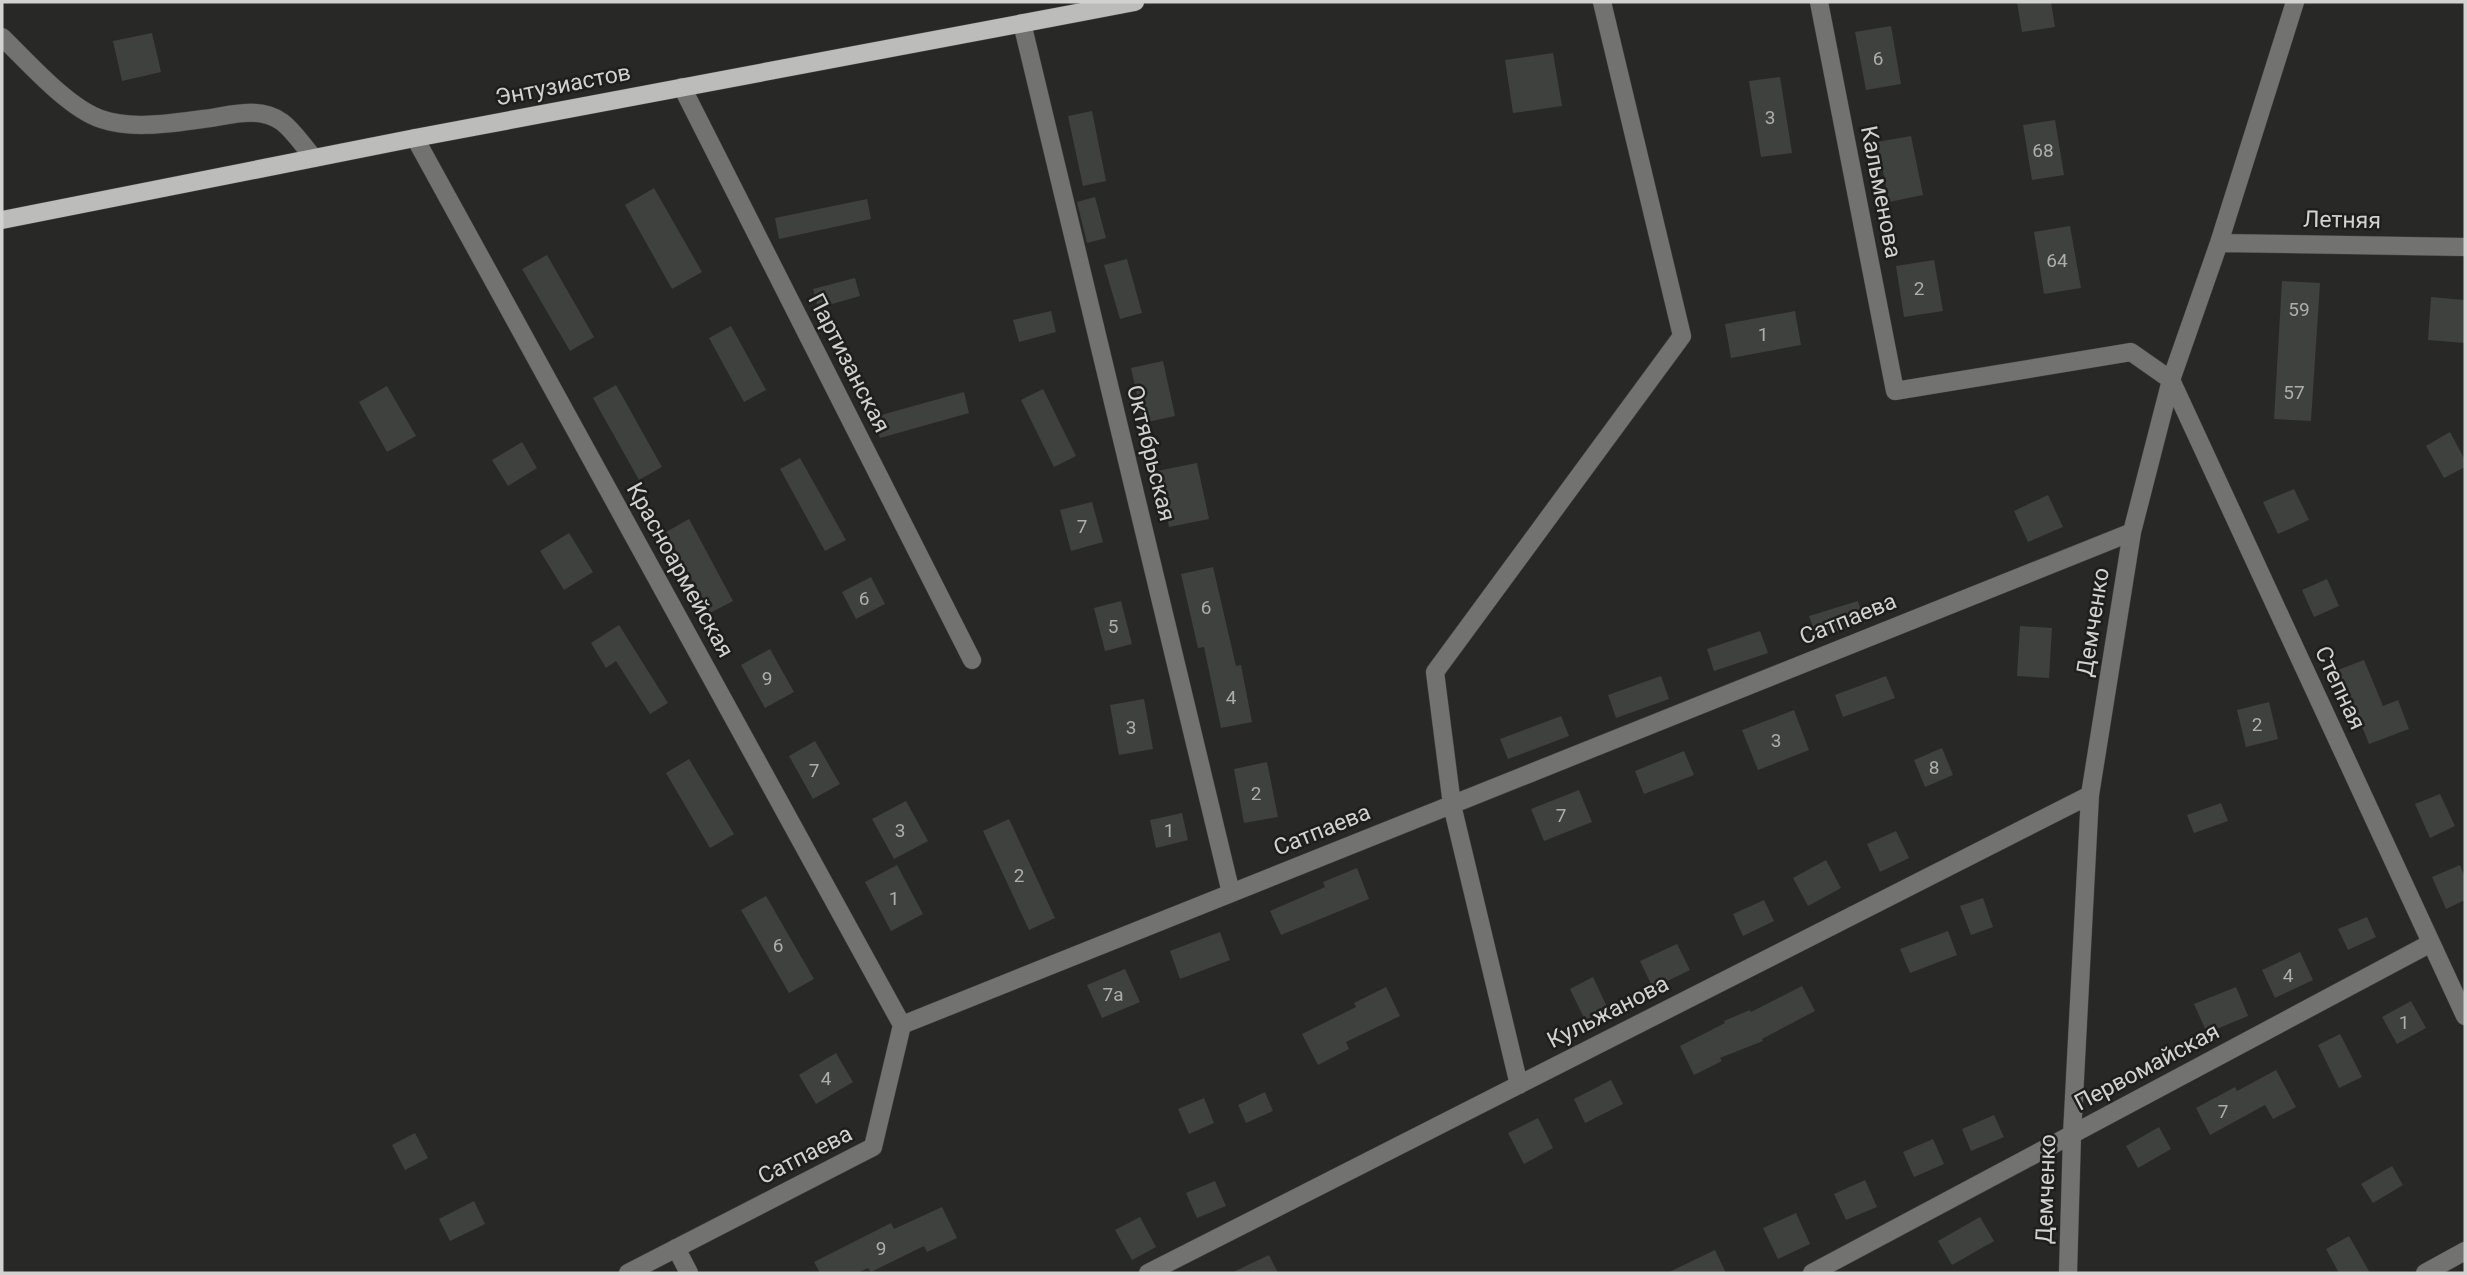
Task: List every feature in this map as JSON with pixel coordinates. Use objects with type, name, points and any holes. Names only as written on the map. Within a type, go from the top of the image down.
[{"type":"main road","name":"Энтузиастов","points":[[2,220],[415,138],[1132,2]]},
{"type":"street","points":[[1520,1085],[1452,805],[1434,672],[1682,336],[1602,2]]},
{"type":"street","name":"Кальменова","points":[[1819,2],[1895,391],[2130,352],[2171,380]]},
{"type":"street","name":"Демченко","points":[[2068,1273],[2071,1135],[2090,795],[2132,532],[2171,380],[2295,2]]},
{"type":"street","name":"Октябрьская","points":[[1022,23],[1231,893]]},
{"type":"street","points":[[2,37],[76,106],[101,119],[131,125],[262,113],[282,122],[314,158]]},
{"type":"street","name":"Партизанская","points":[[682,87],[972,660]]},
{"type":"street","name":"Красноармейская","points":[[415,138],[902,1025]]},
{"type":"street","name":"Летняя","points":[[2218,243],[2465,247]]},
{"type":"street","name":"Степная","points":[[2171,380],[2465,1016]]},
{"type":"street","name":"Сатпаева","points":[[628,1273],[873,1147],[902,1025],[2132,532]]},
{"type":"street","name":"Кульжанова","points":[[1148,1273],[2090,795]]},
{"type":"street","name":"Первомайская","points":[[1812,1273],[2431,943]]},
{"type":"street","points":[[676,1248],[689,1273]]},
{"type":"street","points":[[2425,1273],[2465,1251]]},
{"type":"building","points":[[2017,2],[2051,2],[2055,27],[2022,32]]},
{"type":"building","points":[[1891,26],[1901,84],[1866,90],[1855,32]]},
{"type":"building","points":[[152,33],[161,72],[122,81],[113,41]]},
{"type":"building","points":[[1553,53],[1562,106],[1513,113],[1505,60]]},
{"type":"building","points":[[1780,77],[1792,153],[1761,157],[1749,81]]},
{"type":"building","points":[[1092,111],[1106,181],[1083,186],[1068,116]]},
{"type":"building","points":[[2055,120],[2064,175],[2032,180],[2023,125]]},
{"type":"building","points":[[1911,136],[1923,195],[1889,202],[1877,142]]},
{"type":"building","points":[[654,188],[702,272],[672,289],[625,205]]},
{"type":"building","points":[[1095,197],[1106,238],[1087,243],[1077,202]]},
{"type":"building","points":[[867,199],[871,219],[779,239],[775,218]]},
{"type":"building","points":[[2070,226],[2081,288],[2044,294],[2034,232]]},
{"type":"building","points":[[547,255],[594,337],[570,351],[522,269]]},
{"type":"building","points":[[1127,259],[1142,313],[1120,319],[1104,265]]},
{"type":"building","points":[[1934,260],[1943,311],[1904,317],[1896,266]]},
{"type":"building","points":[[855,278],[860,296],[818,308],[813,289]]},
{"type":"building","points":[[2282,281],[2320,283],[2311,421],[2274,419]]},
{"type":"building","points":[[2431,297],[2465,300],[2465,343],[2428,340]]},
{"type":"building","points":[[1051,311],[1056,332],[1019,342],[1013,320]]},
{"type":"building","points":[[1795,311],[1801,345],[1731,358],[1725,324]]},
{"type":"building","points":[[731,326],[766,390],[744,402],[709,338]]},
{"type":"building","points":[[1163,361],[1175,416],[1143,423],[1131,368]]},
{"type":"building","points":[[616,385],[662,467],[639,480],[593,398]]},
{"type":"building","points":[[387,386],[416,436],[387,452],[359,402]]},
{"type":"building","points":[[1043,389],[1076,456],[1054,467],[1021,400]]},
{"type":"building","points":[[964,392],[969,413],[880,438],[874,417]]},
{"type":"building","points":[[2450,432],[2465,460],[2465,467],[2444,478],[2426,446]]},
{"type":"building","points":[[522,442],[537,468],[508,486],[492,460]]},
{"type":"building","points":[[800,458],[846,540],[825,551],[780,469]]},
{"type":"building","points":[[1197,463],[1209,519],[1169,527],[1157,471]]},
{"type":"building","points":[[2294,489],[2309,520],[2278,534],[2263,502]]},
{"type":"building","points":[[2048,495],[2063,527],[2028,542],[2014,511]]},
{"type":"building","points":[[1092,502],[1103,542],[1071,551],[1060,510]]},
{"type":"building","points":[[689,519],[733,601],[710,613],[666,532]]},
{"type":"building","points":[[569,533],[593,572],[564,590],[540,551]]},
{"type":"building","points":[[1213,567],[1236,666],[1241,665],[1252,722],[1221,728],[1204,647],[1198,648],[1181,574]]},
{"type":"building","points":[[871,577],[885,604],[856,619],[842,592]]},
{"type":"building","points":[[2327,579],[2339,606],[2314,617],[2302,590]]},
{"type":"building","points":[[1121,601],[1132,644],[1105,651],[1094,608]]},
{"type":"building","points":[[1858,601],[1865,623],[1817,638],[1809,616]]},
{"type":"building","points":[[619,625],[668,703],[650,714],[616,661],[606,668],[591,643]]},
{"type":"building","points":[[2020,626],[2052,628],[2049,678],[2017,676]]},
{"type":"building","points":[[1760,631],[1768,653],[1714,671],[1707,649]]},
{"type":"building","points":[[770,649],[794,692],[765,708],[741,665]]},
{"type":"building","points":[[2364,660],[2383,706],[2398,700],[2409,729],[2369,744],[2348,691],[2343,693],[2335,671]]},
{"type":"building","points":[[1661,676],[1669,699],[1616,718],[1608,695]]},
{"type":"building","points":[[1886,676],[1895,698],[1843,717],[1835,695]]},
{"type":"building","points":[[1144,699],[1153,749],[1119,755],[1110,705]]},
{"type":"building","points":[[2269,702],[2278,739],[2246,747],[2237,710]]},
{"type":"building","points":[[1794,710],[1809,750],[1758,770],[1742,730]]},
{"type":"building","points":[[1561,716],[1569,736],[1508,759],[1500,739]]},
{"type":"building","points":[[815,741],[840,784],[813,799],[789,756]]},
{"type":"building","points":[[1942,748],[1953,775],[1925,787],[1914,760]]},
{"type":"building","points":[[1684,751],[1694,775],[1644,794],[1635,771]]},
{"type":"building","points":[[689,759],[734,834],[710,848],[666,773]]},
{"type":"building","points":[[1267,762],[1278,817],[1244,823],[1234,769]]},
{"type":"building","points":[[1579,790],[1592,822],[1544,841],[1531,809]]},
{"type":"building","points":[[2440,794],[2455,826],[2430,838],[2415,804]]},
{"type":"building","points":[[906,801],[928,841],[894,859],[872,819]]},
{"type":"building","points":[[2221,803],[2228,821],[2194,833],[2187,815]]},
{"type":"building","points":[[1182,813],[1188,840],[1156,848],[1150,820]]},
{"type":"building","points":[[1009,819],[1055,918],[1029,930],[983,831]]},
{"type":"building","points":[[1896,831],[1909,858],[1880,872],[1867,844]]},
{"type":"building","points":[[1826,860],[1841,888],[1808,906],[1793,878]]},
{"type":"building","points":[[897,865],[923,914],[891,931],[865,882]]},
{"type":"building","points":[[2460,865],[2465,878],[2465,900],[2446,909],[2432,877]]},
{"type":"building","points":[[1357,868],[1369,899],[1281,935],[1270,911],[1325,887],[1323,882]]},
{"type":"building","points":[[766,896],[814,979],[789,993],[741,910]]},
{"type":"building","points":[[1983,898],[1993,927],[1971,935],[1960,906]]},
{"type":"building","points":[[1764,900],[1774,921],[1743,936],[1733,914]]},
{"type":"building","points":[[2367,917],[2376,937],[2348,950],[2338,929]]},
{"type":"building","points":[[1948,931],[1957,955],[1910,973],[1900,949]]},
{"type":"building","points":[[1220,932],[1230,960],[1180,979],[1170,951]]},
{"type":"building","points":[[1677,944],[1690,970],[1653,988],[1640,961]]},
{"type":"building","points":[[2300,952],[2313,980],[2275,998],[2262,970]]},
{"type":"building","points":[[1125,969],[1140,1002],[1102,1018],[1087,985]]},
{"type":"building","points":[[1593,977],[1608,1009],[1585,1020],[1570,989]]},
{"type":"building","points":[[1802,986],[1815,1011],[1762,1039],[1763,1041],[1720,1058],[1722,1061],[1694,1075],[1680,1046],[1725,1023],[1724,1021],[1750,1010],[1751,1012]]},
{"type":"building","points":[[1386,987],[1400,1016],[1346,1042],[1349,1049],[1318,1065],[1302,1034],[1356,1007],[1354,1003]]},
{"type":"building","points":[[2236,987],[2248,1016],[2207,1033],[2194,1004]]},
{"type":"building","points":[[2411,1001],[2426,1028],[2397,1044],[2382,1017]]},
{"type":"building","points":[[2340,1034],[2362,1077],[2339,1088],[2318,1045]]},
{"type":"building","points":[[836,1053],[853,1082],[816,1104],[799,1075]]},
{"type":"building","points":[[2276,1070],[2296,1107],[2273,1119],[2265,1105],[2210,1135],[2196,1108],[2235,1087],[2237,1091]]},
{"type":"building","points":[[1611,1080],[1623,1104],[1585,1123],[1574,1099]]},
{"type":"building","points":[[1265,1092],[1273,1111],[1246,1123],[1238,1105]]},
{"type":"building","points":[[1204,1098],[1214,1123],[1189,1134],[1178,1109]]},
{"type":"building","points":[[1994,1115],[2004,1137],[1971,1151],[1962,1129]]},
{"type":"building","points":[[1538,1118],[1553,1148],[1524,1164],[1508,1133]]},
{"type":"building","points":[[2159,1127],[2171,1149],[2138,1168],[2126,1146]]},
{"type":"building","points":[[415,1133],[428,1158],[405,1170],[392,1145]]},
{"type":"building","points":[[1933,1139],[1944,1164],[1914,1177],[1903,1152]]},
{"type":"building","points":[[2392,1166],[2403,1185],[2373,1203],[2361,1184]]},
{"type":"building","points":[[1865,1180],[1877,1207],[1846,1220],[1834,1194]]},
{"type":"building","points":[[1215,1181],[1226,1206],[1197,1218],[1186,1193]]},
{"type":"building","points":[[474,1201],[485,1224],[450,1241],[439,1219]]},
{"type":"building","points":[[942,1207],[957,1238],[927,1252],[924,1246],[871,1272],[868,1268],[857,1273],[820,1273],[814,1262],[891,1223],[894,1229]]},
{"type":"building","points":[[1796,1213],[1810,1244],[1778,1259],[1763,1228]]},
{"type":"building","points":[[1140,1217],[1156,1247],[1132,1260],[1115,1230]]},
{"type":"building","points":[[1980,1217],[1994,1241],[1952,1265],[1938,1241]]},
{"type":"building","points":[[2349,1236],[2370,1273],[2339,1273],[2326,1249]]},
{"type":"building","points":[[1715,1250],[1726,1273],[1667,1273]]},
{"type":"building","points":[[1269,1255],[1278,1273],[1231,1273]]}]
